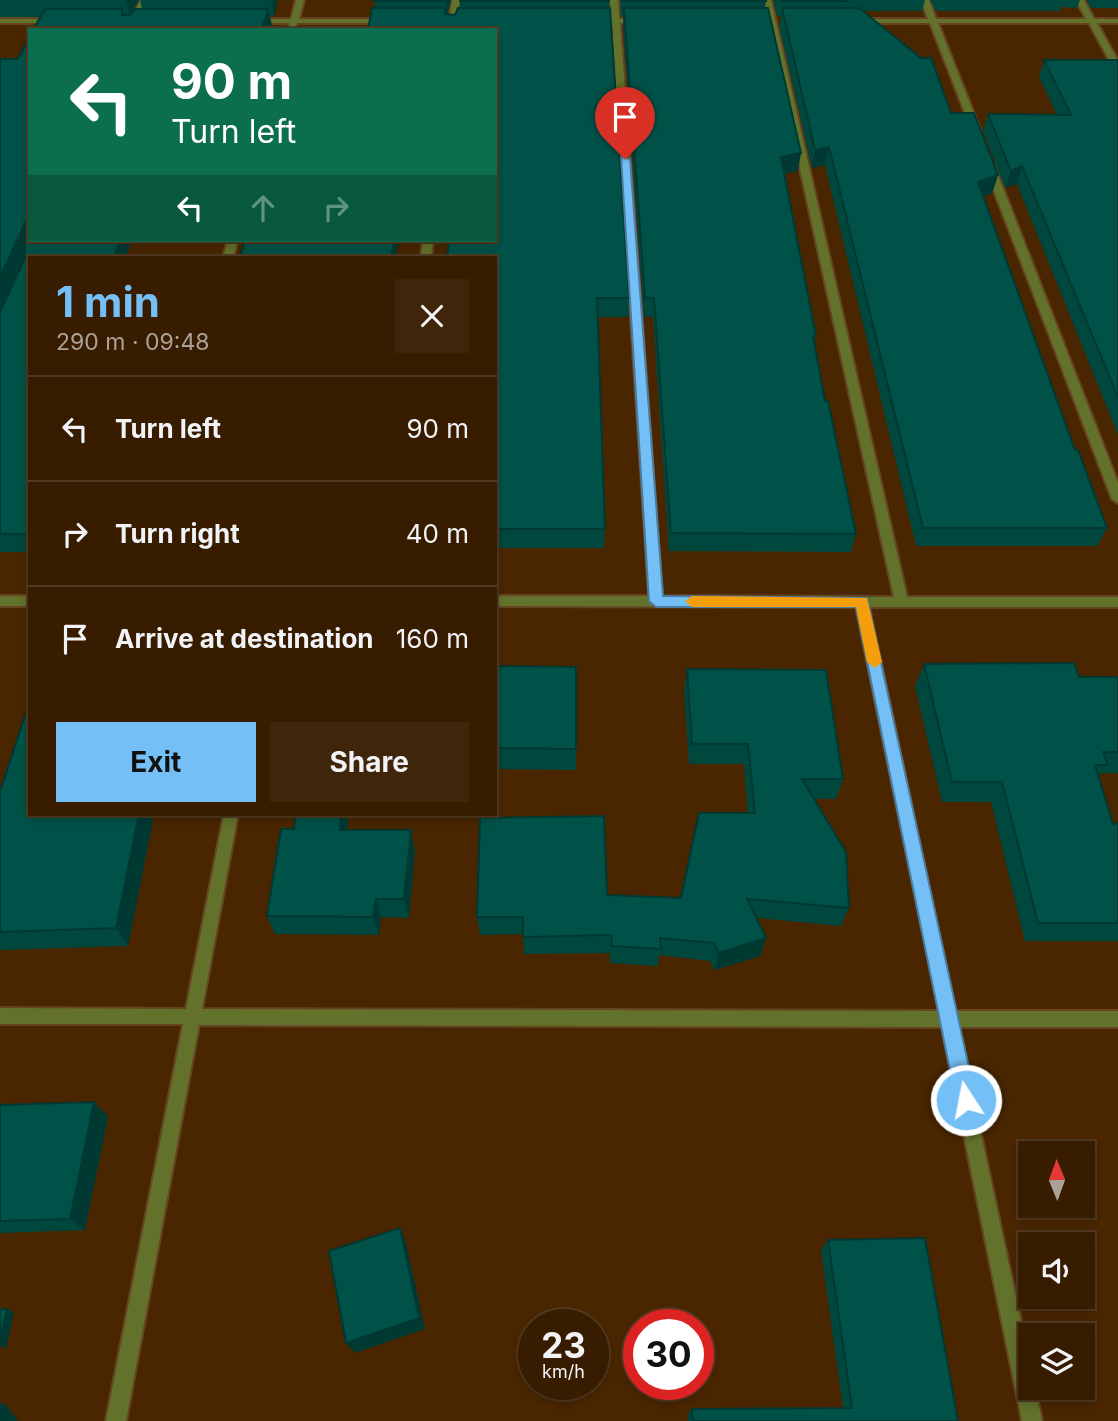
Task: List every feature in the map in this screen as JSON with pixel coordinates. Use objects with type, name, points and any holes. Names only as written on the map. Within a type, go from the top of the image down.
[{"type":"street","points":[[133,25],[144,0]]},
{"type":"street","points":[[293,25],[300,0]]},
{"type":"street","points":[[453,25],[456,0]]},
{"type":"street","points":[[614,0],[656,601]]},
{"type":"street","points":[[767,0],[902,602]]},
{"type":"street","points":[[925,0],[978,137]]},
{"type":"street","points":[[1080,0],[1118,69]]},
{"type":"street","points":[[0,21],[67,21]]},
{"type":"street","points":[[121,21],[133,25],[148,21]]},
{"type":"street","points":[[241,21],[293,25],[400,21]]},
{"type":"street","points":[[440,21],[453,25],[467,21]]},
{"type":"street","points":[[588,21],[654,21]]},
{"type":"street","points":[[759,21],[785,21]]},
{"type":"street","points":[[839,21],[1118,21]]},
{"type":"street","points":[[983,150],[1118,499]]},
{"type":"street","points":[[0,601],[28,601]]},
{"type":"street","points":[[497,601],[1118,602]]},
{"type":"street","points":[[862,602],[1032,1421]]},
{"type":"street","points":[[116,1421],[190,1017],[231,816]]},
{"type":"street","points":[[0,1016],[1118,1019]]},
{"type":"building","points":[[446,0],[446,1],[374,1]]},
{"type":"building","points":[[609,0],[609,1],[460,1]]},
{"type":"building","points":[[766,0],[766,1],[622,1]]},
{"type":"building","points":[[846,0],[847,1],[779,1]]},
{"type":"building","points":[[372,8],[445,8],[445,14],[455,15],[458,8],[610,8],[629,298],[597,298],[605,529],[497,529],[497,256],[447,256],[449,242],[497,242],[497,28],[368,28]]},
{"type":"building","points":[[624,8],[768,8],[801,153],[781,157],[816,336],[813,336],[825,401],[828,401],[856,534],[671,533],[654,298],[645,298]]},
{"type":"building","points":[[782,8],[859,8],[921,58],[931,58],[951,113],[974,113],[998,175],[978,182],[1075,450],[1078,450],[1107,528],[923,528],[829,147],[815,150]]},
{"type":"building","points":[[45,9],[122,9],[122,15],[130,15],[135,9],[268,9],[263,28],[34,28]]},
{"type":"building","points":[[28,40],[28,221],[0,277],[0,59],[18,59]]},
{"type":"building","points":[[1044,60],[1118,60],[1118,397],[1022,166],[1011,171],[988,114],[1071,115]]},
{"type":"building","points":[[119,242],[114,256],[28,256],[28,534],[0,534],[0,312],[25,258],[25,243]]},
{"type":"building","points":[[244,242],[394,242],[391,256],[240,256]]},
{"type":"building","points":[[1074,663],[1079,677],[1118,677],[1118,752],[1103,752],[1108,765],[1095,765],[1113,824],[1118,823],[1118,923],[1038,923],[1002,782],[952,782],[924,664]]},
{"type":"building","points":[[497,666],[576,667],[576,749],[497,748]]},
{"type":"building","points":[[687,669],[826,670],[843,779],[802,779],[846,852],[849,908],[747,899],[766,938],[719,953],[714,943],[660,938],[661,949],[611,946],[612,935],[523,937],[523,917],[477,917],[480,818],[604,816],[607,895],[681,898],[699,813],[755,813],[748,744],[692,744]]},
{"type":"building","points":[[28,706],[28,816],[139,816],[116,928],[0,932],[0,792]]},
{"type":"building","points":[[296,816],[341,816],[340,830],[411,830],[404,899],[376,899],[373,917],[267,916],[281,829],[294,829]]},
{"type":"building","points":[[94,1102],[70,1219],[0,1221],[0,1105]]},
{"type":"building","points":[[400,1228],[419,1318],[346,1343],[329,1251]]},
{"type":"building","points":[[925,1238],[958,1421],[693,1421],[692,1409],[852,1408],[828,1240]]},
{"type":"building","points":[[0,1309],[7,1309],[0,1342]]},
{"type":"slow traffic","points":[[692,601],[862,602],[875,662]]},
{"type":"route","points":[[625,159],[656,601],[862,602],[966,1100]]}]
